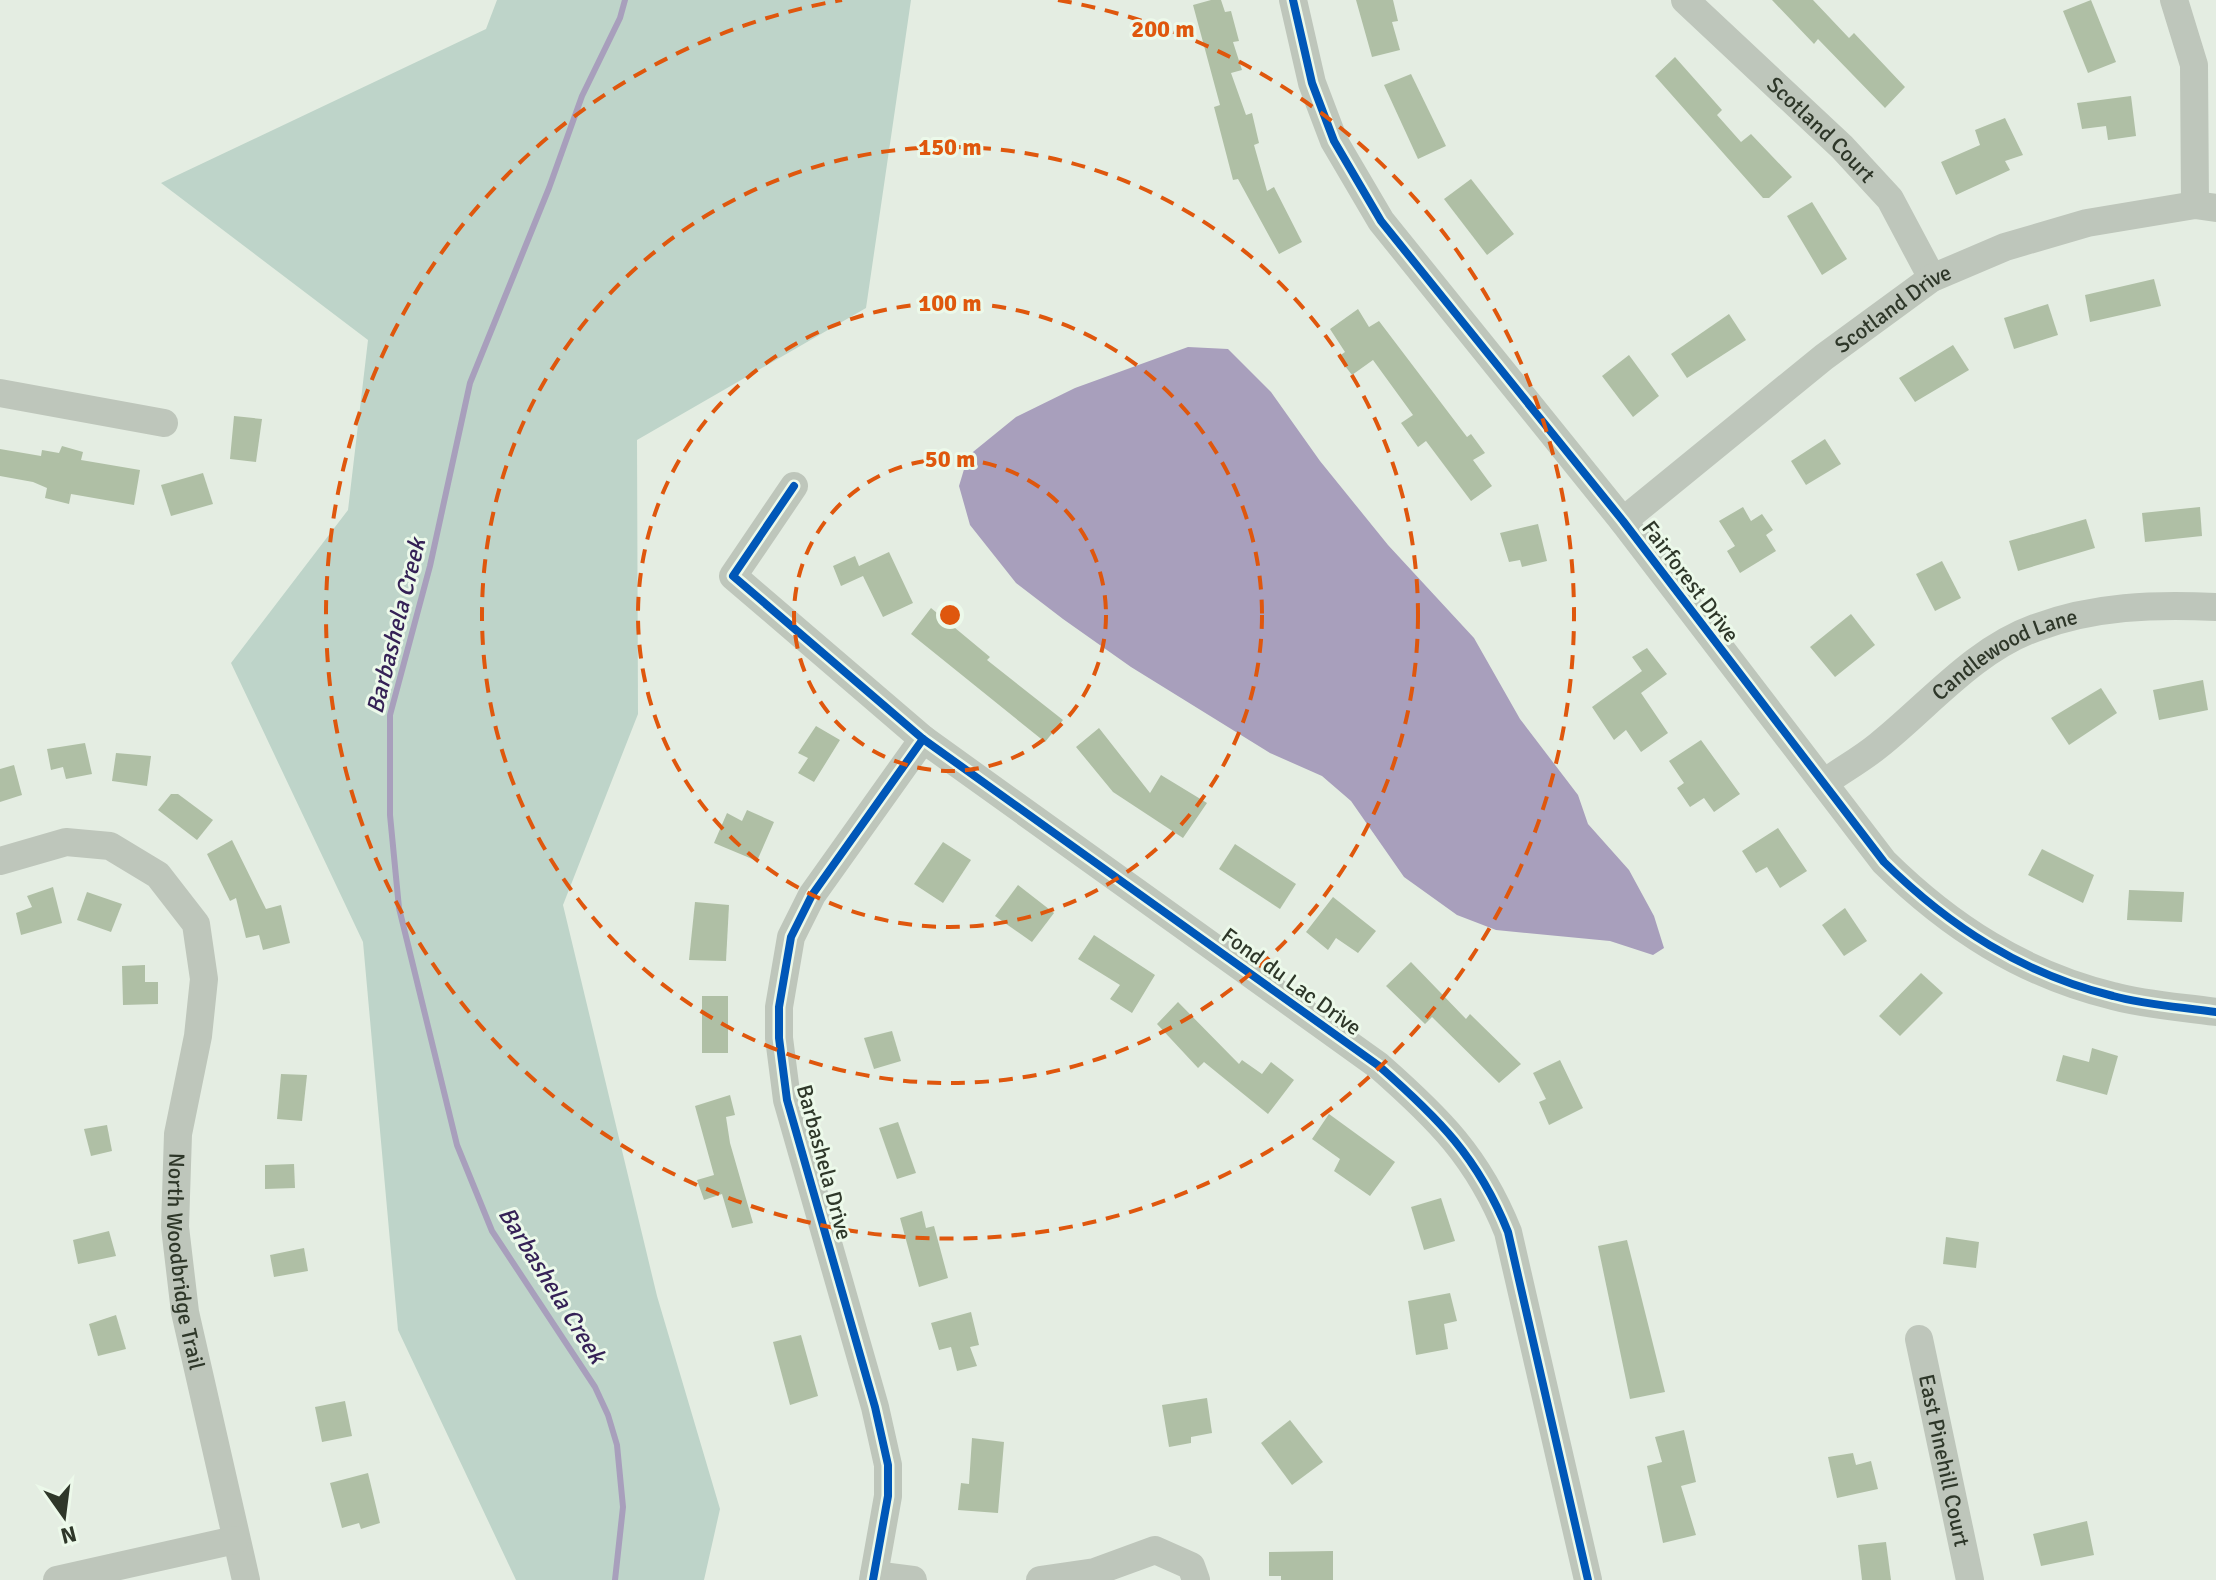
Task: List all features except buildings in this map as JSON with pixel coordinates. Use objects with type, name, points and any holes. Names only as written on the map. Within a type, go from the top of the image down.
[{"type":"street","name":"Fairforest Drive","points":[[1293,0],[1312,83],[1348,168],[1381,221],[1623,521],[1884,862],[1923,900],[1972,937],[2056,979],[2116,997],[2216,1012]]},
{"type":"street","name":"Scotland Court","points":[[1685,0],[1842,147],[1890,199],[1932,278]]},
{"type":"street","points":[[2174,0],[2194,65],[2206,206]]},
{"type":"street","name":"Scotland Drive","points":[[1623,521],[1824,357],[1932,278],[2005,247],[2087,223],[2206,206]]},
{"type":"street","points":[[0,393],[164,423]]},
{"type":"street","name":"Fond du Lac Drive","points":[[794,486],[733,576],[923,739],[1379,1066],[1440,1120],[1465,1149],[1496,1202],[1508,1232],[1588,1580]]},
{"type":"street","name":"Candlewood Lane","points":[[1824,783],[1878,746],[1968,667],[2033,628],[2087,614],[2152,604],[2216,607]]},
{"type":"street","name":"Barbashela Drive","points":[[873,1578],[888,1496],[888,1465],[875,1407],[787,1100],[779,1038],[779,1007],[791,937],[812,895],[923,739]]},
{"type":"street","name":"North Woodbridge Trail","points":[[0,861],[66,842],[110,846],[158,875],[196,924],[204,979],[198,1036],[178,1134],[175,1227],[185,1312],[246,1580]]},
{"type":"street","name":"East Pinehill Court","points":[[1919,1339],[1970,1580]]},
{"type":"street","points":[[57,1580],[235,1540]]},
{"type":"street","points":[[1040,1580],[1095,1572],[1155,1550],[1191,1566],[1196,1580]]},
{"type":"street","points":[[873,1578],[913,1580]]},
{"type":"green space","points":[[497,0],[911,0],[866,308],[637,440],[638,714],[563,905],[657,1296],[720,1509],[704,1580],[516,1580],[398,1330],[363,942],[231,663],[348,510],[368,340],[161,183],[486,29]]},
{"type":"shaded area","points":[[1188,347],[1228,349],[1271,392],[1320,461],[1388,545],[1474,638],[1520,719],[1578,795],[1588,824],[1629,870],[1654,916],[1664,948],[1653,955],[1610,941],[1496,930],[1457,915],[1404,877],[1351,801],[1322,776],[1270,753],[1131,667],[1063,619],[1016,583],[970,525],[959,486],[968,456],[1016,417],[1075,388]]},
{"type":"waterway","name":"Barbashela Creek","points":[[615,1580],[623,1507],[617,1445],[608,1415],[595,1387],[492,1231],[457,1145],[399,908],[390,815],[390,715],[430,566],[470,383],[549,188],[582,96],[620,18],[625,0]]},
{"type":"cycle path","points":[[1293,0],[1312,83],[1334,141],[1381,221],[1623,521],[1884,862],[1909,886],[1962,927],[2018,961],[2080,987],[2126,999],[2216,1012]]},
{"type":"cycle path","points":[[794,486],[733,576],[923,739],[1379,1066],[1420,1103],[1470,1160],[1508,1232],[1588,1580]]},
{"type":"cycle path","points":[[873,1580],[888,1496],[888,1465],[875,1407],[787,1100],[779,1038],[779,1007],[791,937],[812,895],[923,739]]}]
